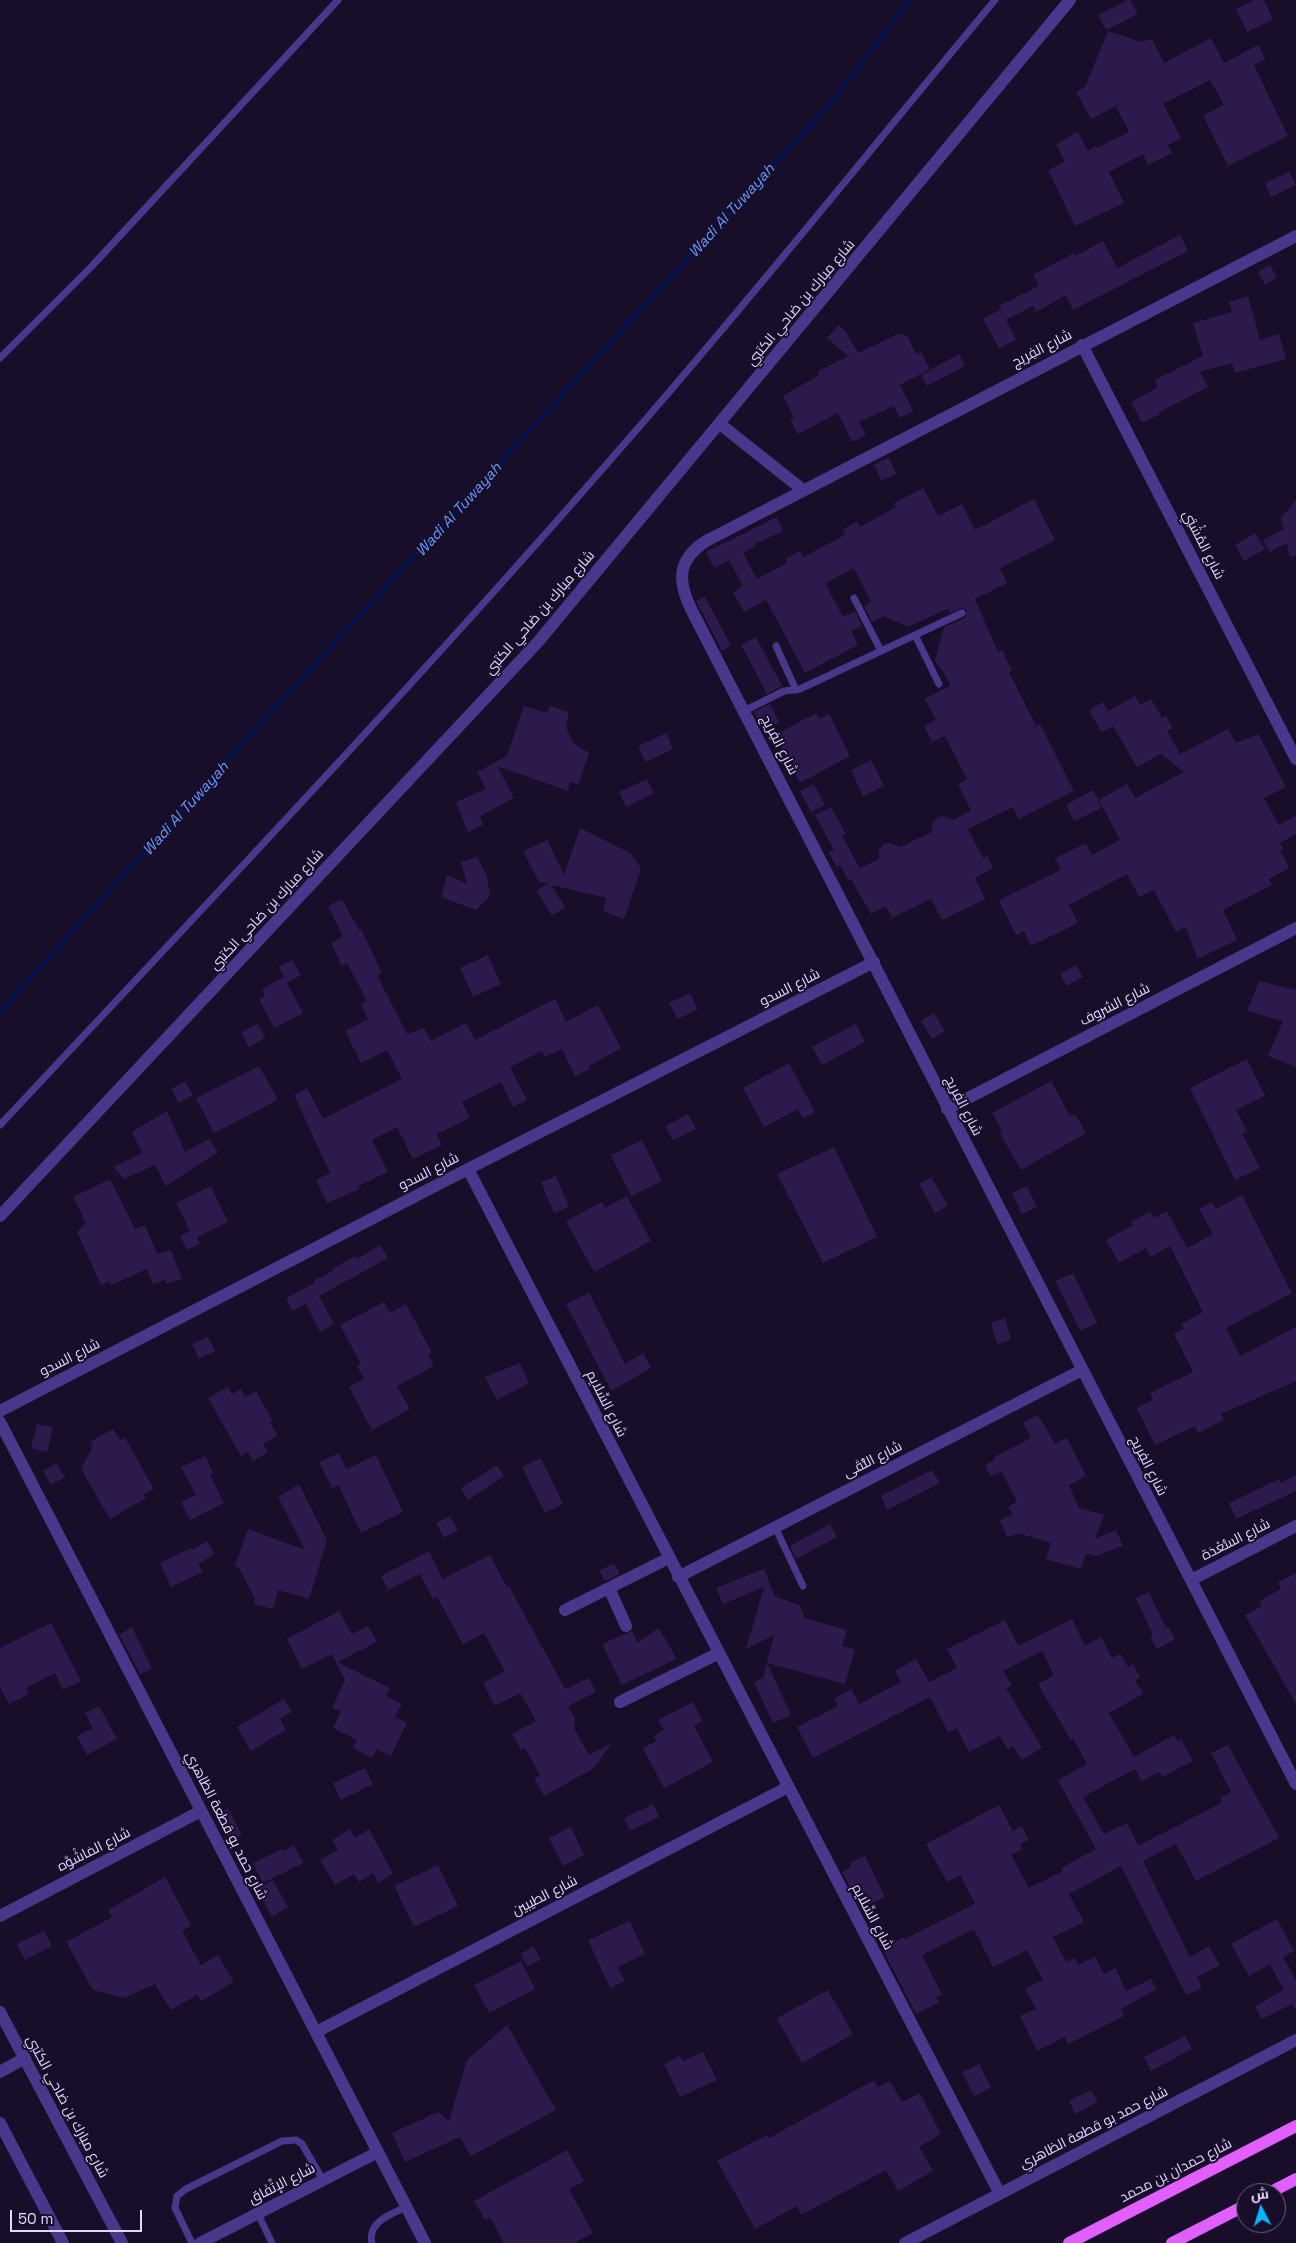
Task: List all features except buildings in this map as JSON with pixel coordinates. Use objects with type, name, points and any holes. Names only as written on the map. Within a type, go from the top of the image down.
[{"type":"main road","name":"شارع حمدان بن محمد","points":[[1069,2243],[1296,2126]]},
{"type":"main road","points":[[1172,2243],[1236,2210]]},
{"type":"street","name":"شارع مبارك بن ضاحي الكتبي","points":[[0,1216],[538,642],[1070,0]]},
{"type":"street","name":"شارع الفِريج","points":[[1296,236],[706,541],[693,550],[684,563],[682,576],[687,600],[874,962],[947,1109],[1296,1784]]},
{"type":"street","name":"شارع المُشْتِي","points":[[1082,345],[1296,759]]},
{"type":"street","points":[[720,424],[803,490]]},
{"type":"street","name":"شارع الشروف","points":[[947,1109],[1296,928]]},
{"type":"street","name":"شارع السدو","points":[[0,1411],[874,962]]},
{"type":"street","name":"شارع السَّلايم","points":[[468,1169],[678,1577],[1000,2194]]},
{"type":"street","name":"شارع التُّقَى","points":[[678,1577],[1082,1370]]},
{"type":"street","name":"شارع حمد بو قطعة الظاهري","points":[[0,1422],[425,2243]]},
{"type":"street","name":"شارع السُّعْدَة","points":[[1190,1580],[1296,1526]]},
{"type":"street","points":[[565,1610],[669,1558]]},
{"type":"street","points":[[609,1588],[626,1626]]},
{"type":"street","points":[[620,1702],[719,1653]]},
{"type":"street","name":"شارع الطيبين","points":[[316,2032],[788,1787]]},
{"type":"street","name":"شارع المَاشُوَّه","points":[[0,1916],[201,1811]]},
{"type":"street","name":"شارع مبارك بن ضاحي الكتبي","points":[[0,2012],[122,2243]]},
{"type":"street","name":"شارع حمد بو قطعة الظاهري","points":[[905,2243],[1296,2040]]},
{"type":"street","points":[[0,2072],[25,2058]]},
{"type":"street","points":[[0,2123],[63,2243]]},
{"type":"street","name":"شارع الإتِّفَاق","points":[[200,2243],[378,2152]]},
{"type":"lane","points":[[0,358],[92,266],[338,0]]},
{"type":"lane","points":[[0,1125],[422,671],[626,442],[995,0]]},
{"type":"lane","points":[[854,598],[881,651]]},
{"type":"lane","points":[[744,711],[784,691],[796,690],[962,613]]},
{"type":"lane","points":[[915,635],[939,684]]},
{"type":"lane","points":[[776,646],[796,690]]},
{"type":"lane","points":[[775,1527],[803,1586]]},
{"type":"lane","points":[[192,2243],[175,2208],[177,2196],[186,2189],[282,2141],[296,2140],[302,2144],[323,2180]]},
{"type":"lane","points":[[372,2243],[372,2230],[378,2222],[406,2206]]},
{"type":"lane","points":[[258,2214],[272,2243]]},
{"type":"waterway","name":"Wadi Al Tuwayah","points":[[0,1012],[212,776],[829,105],[910,0]]}]
